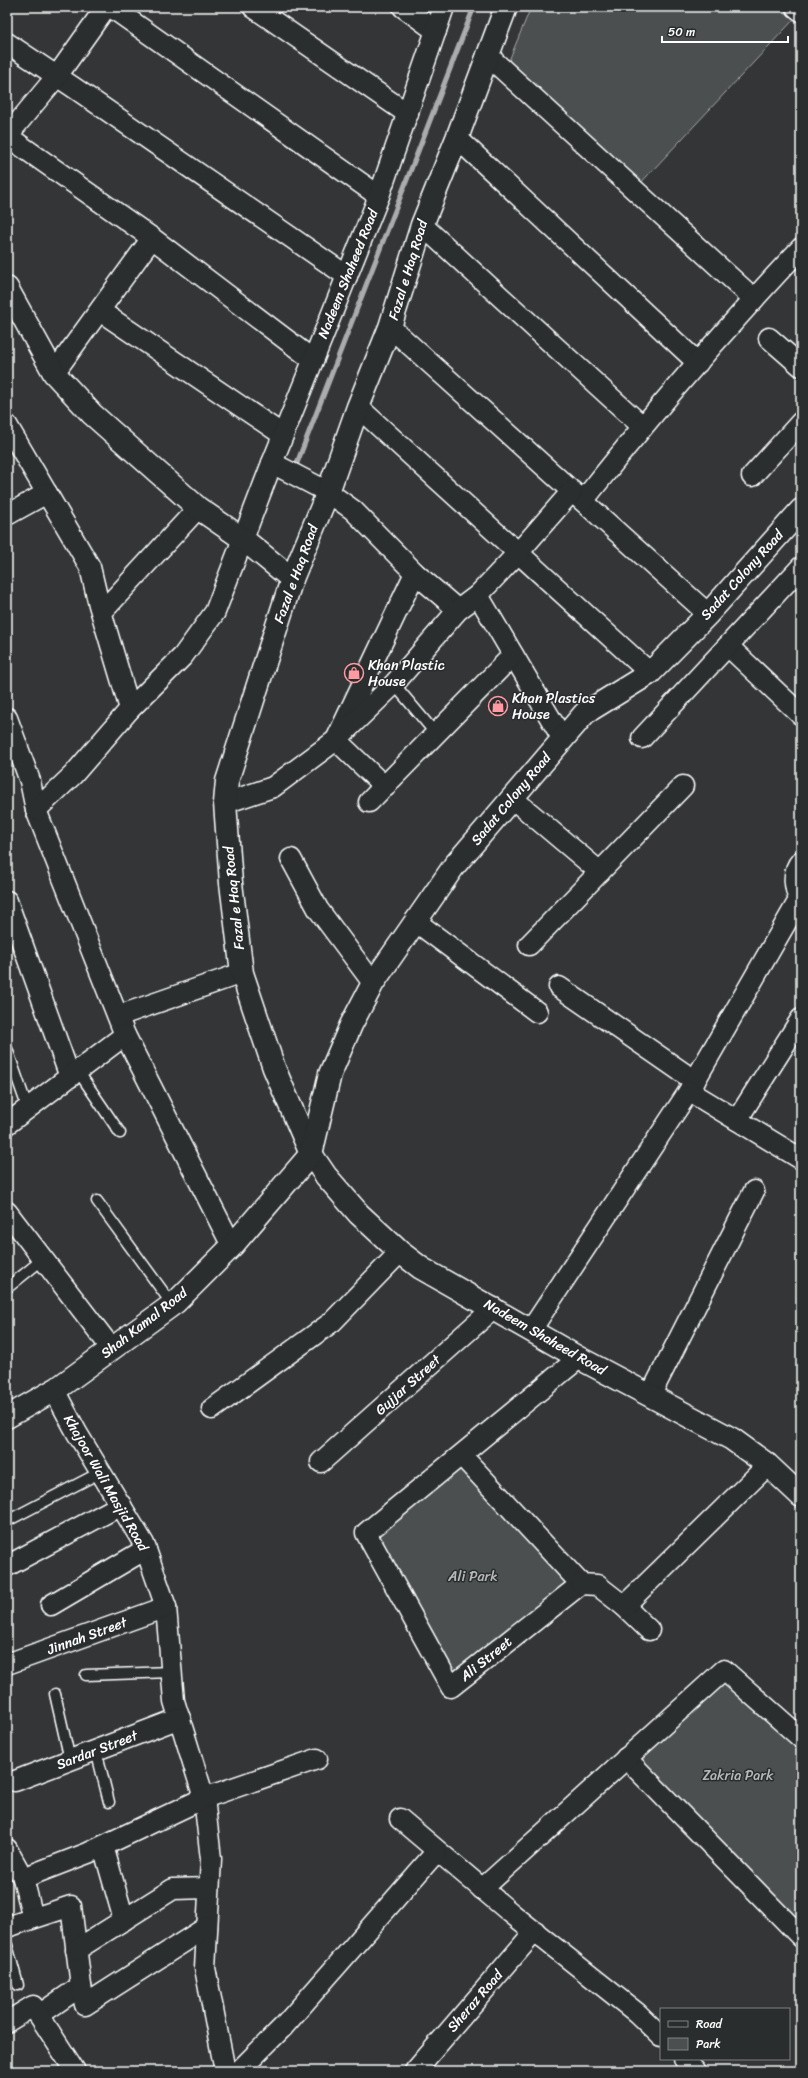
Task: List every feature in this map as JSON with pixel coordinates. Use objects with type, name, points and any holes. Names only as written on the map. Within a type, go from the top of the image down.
[{"type":"main road","name":"Fazal e Haq Road","points":[[311,1154],[274,1068],[242,973],[231,883],[225,803],[227,781],[292,579],[328,492],[358,407],[390,328],[422,225],[457,138],[506,7]]},
{"type":"main road","points":[[9,298],[54,372],[92,414],[198,508],[243,539],[292,579]]},
{"type":"main road","name":"Sadat Colony Road","points":[[311,1154],[330,1074],[351,1025],[373,983],[454,866],[562,738],[585,713],[650,673],[708,614],[801,510]]},
{"type":"main road","name":"Shah Kamal Road","points":[[7,1417],[54,1390],[172,1304],[232,1246],[311,1154]]},
{"type":"main road","name":"Nadeem Shaheed Road","points":[[311,1154],[339,1192],[359,1214],[400,1252],[421,1268],[494,1308],[579,1358],[732,1439],[768,1465],[801,1496]]},
{"type":"street","points":[[106,7],[56,76],[7,136],[152,238],[313,360]]},
{"type":"street","points":[[111,7],[379,196]]},
{"type":"street","points":[[253,7],[408,114]]},
{"type":"street","points":[[403,7],[436,31]]},
{"type":"street","name":"Nadeem Shaheed Road","points":[[36,810],[73,775],[130,709],[183,656],[216,612],[272,462],[379,196],[444,7]]},
{"type":"street","points":[[796,7],[801,11]]},
{"type":"street","points":[[7,43],[347,276]]},
{"type":"street","points":[[488,54],[754,299]]},
{"type":"street","points":[[457,138],[698,363]]},
{"type":"street","points":[[422,225],[642,426]]},
{"type":"street","points":[[54,372],[152,238]]},
{"type":"street","points":[[225,803],[273,787],[336,740],[394,684],[458,610],[478,594],[518,553],[578,496],[801,248]]},
{"type":"street","points":[[100,311],[283,435]]},
{"type":"street","points":[[390,328],[708,614]]},
{"type":"street","points":[[769,338],[801,366]]},
{"type":"street","points":[[358,407],[650,673]]},
{"type":"street","points":[[752,476],[801,422]]},
{"type":"street","points":[[7,425],[90,567],[130,709]]},
{"type":"street","points":[[272,462],[328,492],[353,510],[415,573],[458,610]]},
{"type":"street","points":[[7,515],[47,493]]},
{"type":"street","points":[[102,612],[198,508]]},
{"type":"street","points":[[642,738],[801,567]]},
{"type":"street","points":[[336,740],[415,573]]},
{"type":"street","points":[[478,594],[562,738]]},
{"type":"street","points":[[728,646],[801,715]]},
{"type":"street","points":[[369,802],[513,655]]},
{"type":"street","points":[[7,718],[30,781],[36,810],[125,1035],[232,1246]]},
{"type":"street","points":[[336,740],[385,787]]},
{"type":"street","points":[[529,945],[683,786]]},
{"type":"street","points":[[512,798],[600,872]]},
{"type":"street","points":[[291,859],[318,910],[373,983]]},
{"type":"street","points":[[531,1330],[692,1086],[800,901],[794,885],[798,864],[801,861]]},
{"type":"street","points":[[7,901],[74,1074]]},
{"type":"street","points":[[415,921],[537,1012]]},
{"type":"street","points":[[118,1016],[242,973]]},
{"type":"street","points":[[559,987],[736,1120],[801,1159]]},
{"type":"street","points":[[736,1120],[801,1019]]},
{"type":"street","points":[[7,1124],[125,1035]]},
{"type":"street","points":[[650,1396],[754,1191]]},
{"type":"street","points":[[7,1212],[112,1349]]},
{"type":"street","points":[[212,1410],[332,1322],[400,1252]]},
{"type":"street","name":"Gujjar Street","points":[[321,1462],[494,1308]]},
{"type":"street","name":"Ali Street","points":[[579,1358],[462,1456],[366,1533],[451,1687],[581,1584]]},
{"type":"street","name":"Khajoor Wali Masjid Road","points":[[54,1390],[77,1433],[146,1549],[166,1607],[174,1701],[204,1798],[211,1859],[204,1968],[226,2070]]},
{"type":"street","points":[[462,1456],[581,1584],[597,1585],[624,1606],[649,1630]]},
{"type":"street","points":[[624,1606],[768,1465]]},
{"type":"street","points":[[7,1566],[121,1505]]},
{"type":"street","points":[[51,1605],[146,1549]]},
{"type":"street","name":"Jinnah Street","points":[[7,1664],[166,1607]]},
{"type":"street","points":[[482,1888],[724,1670],[801,1738]]},
{"type":"street","name":"Sardar Street","points":[[15,1781],[180,1718]]},
{"type":"street","points":[[626,1758],[801,1937]]},
{"type":"street","points":[[23,1878],[103,1846],[204,1798],[317,1759]]},
{"type":"street","points":[[400,1819],[535,1932],[637,2012],[660,2035]]},
{"type":"street","points":[[103,1846],[124,1920]]},
{"type":"street","points":[[7,1849],[23,1878],[33,1918]]},
{"type":"street","points":[[226,2070],[284,2026],[437,1851]]},
{"type":"street","points":[[76,1950],[173,1889],[209,1888]]},
{"type":"street","points":[[7,1927],[71,1906],[81,1986],[85,2005],[207,1927]]},
{"type":"street","name":"Sheraz Road","points":[[420,2069],[535,1932]]},
{"type":"street","points":[[39,2015],[81,1986]]},
{"type":"street","points":[[7,2022],[33,2006],[75,2071]]},
{"type":"street","points":[[685,2060],[695,2071]]},
{"type":"lane","points":[[394,684],[436,734]]},
{"type":"lane","points":[[7,1049],[28,1108]]},
{"type":"lane","points":[[74,1074],[120,1133]]},
{"type":"lane","points":[[97,1201],[172,1304]]},
{"type":"lane","points":[[7,1288],[43,1259]]},
{"type":"lane","points":[[7,1521],[101,1472]]},
{"type":"lane","points":[[86,1675],[171,1672]]},
{"type":"lane","points":[[55,1694],[70,1760]]},
{"type":"lane","points":[[96,1750],[109,1802]]},
{"type":"lane","points":[[7,1945],[18,1985]]},
{"type":"green space","points":[[531,7],[789,7],[798,15],[636,188],[508,63]]},
{"type":"green space","name":"Ali Park","points":[[462,1456],[581,1584],[451,1687],[366,1533]]},
{"type":"green space","name":"Zakria Park","points":[[724,1676],[801,1747],[801,1930],[634,1759]]},
{"type":"waterway","points":[[297,463],[474,7]]},
{"type":"place","name":"Khan Plastic House","points":[[354,673]]},
{"type":"place","name":"Khan Plastics House","points":[[498,706]]}]
